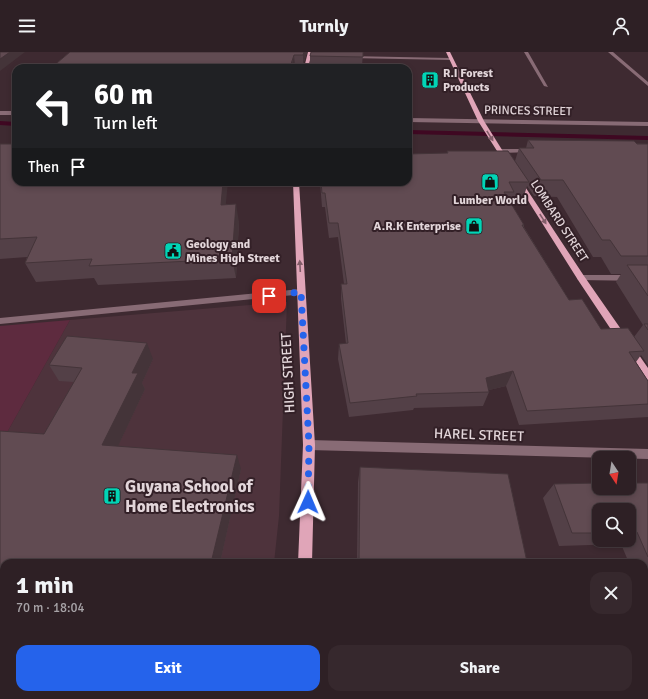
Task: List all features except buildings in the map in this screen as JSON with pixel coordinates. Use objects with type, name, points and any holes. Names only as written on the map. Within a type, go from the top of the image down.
[{"type":"main road","name":"LOMBARD STREET","points":[[448,52],[450,59],[481,121],[581,278],[648,376]]},
{"type":"main road","points":[[307,64],[309,54]]},
{"type":"main road","name":"HIGH STREET","points":[[296,186],[309,445],[305,559]]},
{"type":"street","points":[[526,52],[546,86]]},
{"type":"street","points":[[610,52],[648,85]]},
{"type":"street","points":[[309,54],[316,57]]},
{"type":"street","points":[[348,57],[450,59]]},
{"type":"street","points":[[0,113],[12,113]]},
{"type":"street","name":"PRINCES STREET","points":[[412,120],[648,124]]},
{"type":"street","points":[[500,151],[538,151]]},
{"type":"street","points":[[581,278],[648,278]]},
{"type":"street","points":[[0,321],[301,292]]},
{"type":"street","name":"HAREL STREET","points":[[309,445],[648,454]]},
{"type":"shaded area","points":[[287,302],[279,516],[274,559],[0,559],[0,445],[70,320]]},
{"type":"shaded area","points":[[70,320],[0,445],[0,326]]},
{"type":"waterway","points":[[0,123],[12,124]]},
{"type":"waterway","points":[[412,132],[648,138]]},
{"type":"place","name":"R.I Forest Products","points":[[430,80]]},
{"type":"place","name":"Lumber World","points":[[490,182]]},
{"type":"place","name":"A.R.K Enterprise","points":[[474,226]]},
{"type":"place","name":"Geology and Mines High Street","points":[[173,251]]},
{"type":"place","name":"Guyana School of Home Electronics","points":[[112,496]]},
{"type":"route","points":[[269,296],[301,292],[309,445],[308,502]]}]
